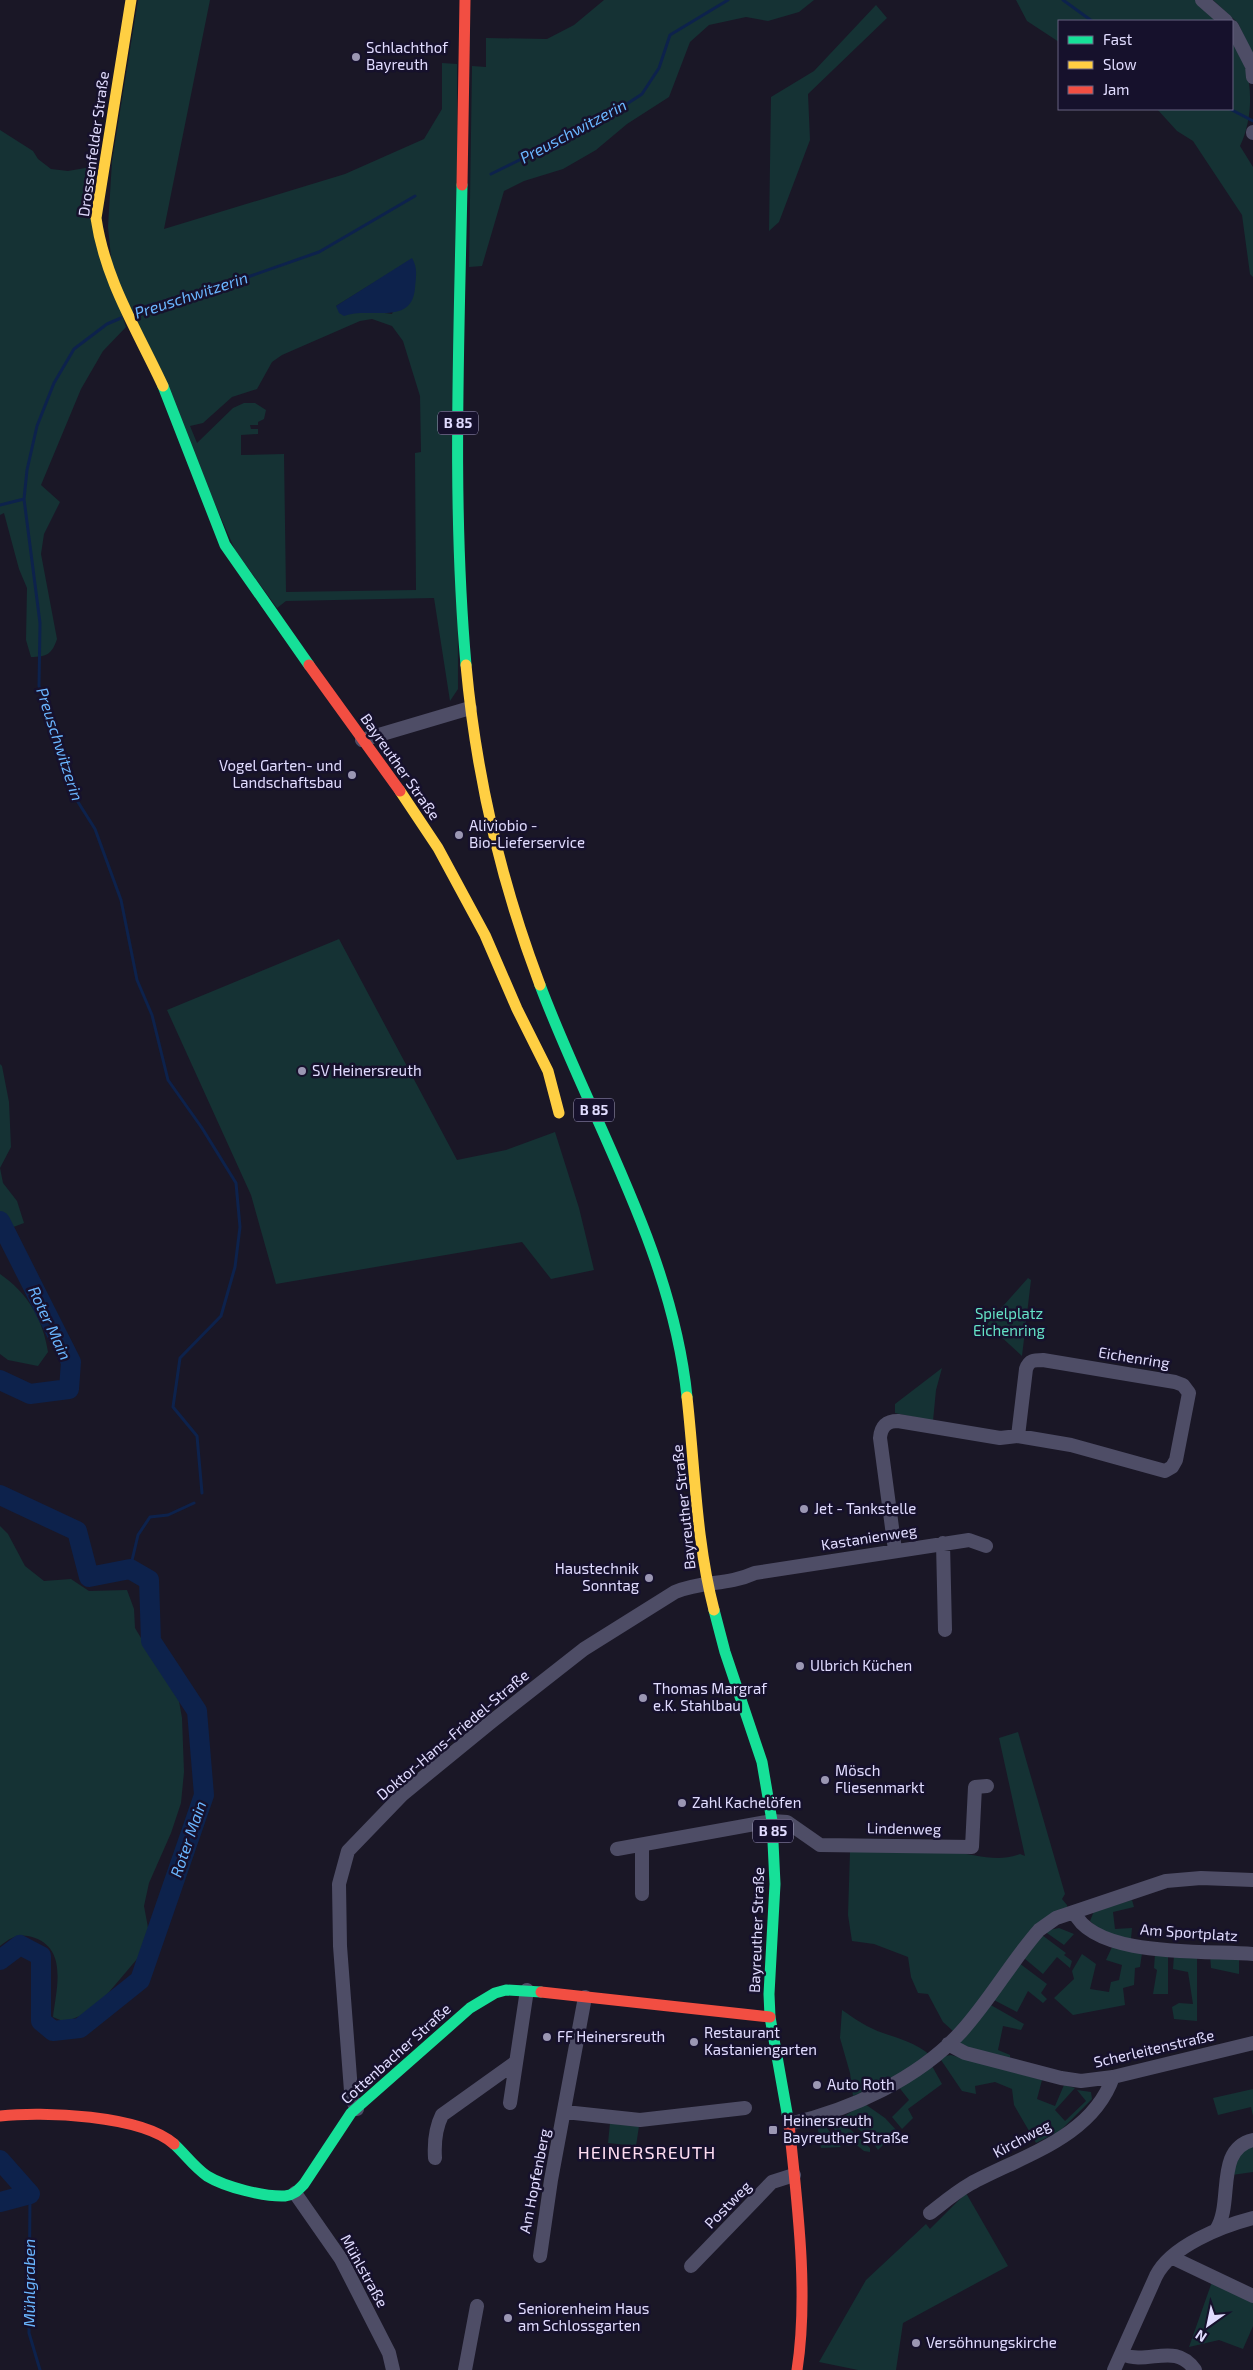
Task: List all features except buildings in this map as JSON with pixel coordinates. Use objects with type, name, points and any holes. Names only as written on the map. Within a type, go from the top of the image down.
[{"type":"main road","name":"Drossenfelder Straße","points":[[131,0],[96,218],[98,241],[114,290],[166,394],[188,446],[200,481]]},
{"type":"main road","name":"B 85","points":[[465,0],[457,523],[463,646],[470,708]]},
{"type":"main road","name":"Bayreuther Straße","points":[[200,481],[214,520],[233,558],[423,825],[472,910],[550,1076],[559,1113]]},
{"type":"main road","name":"Bayreuther Straße","points":[[470,708],[486,804],[516,922],[552,1017],[635,1204],[658,1262],[675,1321],[686,1379],[697,1513],[707,1583],[725,1652],[749,1718],[762,1762],[772,1821],[775,1884],[769,1962],[770,2017],[789,2124],[801,2270],[801,2328],[797,2370]]},
{"type":"main road","name":"Cottenbacher Straße","points":[[295,2193],[304,2184],[344,2122],[357,2109],[470,2008],[501,1991],[527,1990],[770,2017]]},
{"type":"main road","points":[[2,2115],[54,2114],[143,2127],[166,2138],[201,2172],[215,2180],[280,2196],[295,2193]]},
{"type":"street","points":[[1202,0],[1225,20]]},
{"type":"street","points":[[1233,29],[1252,66],[1253,77]]},
{"type":"street","points":[[362,740],[470,708]]},
{"type":"street","name":"Eichenring","points":[[895,1550],[880,1438],[884,1426],[890,1422],[898,1421],[1000,1438],[1018,1436],[1080,1447],[1165,1471],[1172,1467],[1176,1460],[1188,1394],[1183,1385],[1175,1382],[1034,1360],[1028,1364],[1026,1369],[1018,1436]]},
{"type":"street","name":"Kastanienweg","points":[[707,1583],[719,1576],[735,1572],[755,1573],[943,1543],[969,1540],[986,1546]]},
{"type":"street","points":[[943,1543],[945,1630]]},
{"type":"street","name":"Doktor-Hans-Friedel-Straße","points":[[357,2109],[350,2091],[340,1937],[339,1884],[348,1851],[403,1794],[584,1650],[676,1592],[690,1586],[707,1583]]},
{"type":"street","name":"Lindenweg","points":[[772,1821],[787,1822],[820,1845],[972,1847],[975,1787],[987,1786]]},
{"type":"street","points":[[617,1849],[772,1821]]},
{"type":"street","points":[[642,1846],[642,1894]]},
{"type":"street","points":[[789,2124],[820,2115],[879,2090],[919,2066],[948,2044],[962,2030],[1039,1930],[1056,1918],[1147,1886],[1175,1879],[1216,1878],[1253,1880]]},
{"type":"street","name":"Am Sportplatz","points":[[1074,1912],[1080,1922],[1091,1930],[1122,1944],[1145,1948],[1253,1954]]},
{"type":"street","points":[[510,2103],[527,1990]]},
{"type":"street","name":"Am Hopfenberg","points":[[540,2256],[551,2180],[585,1997]]},
{"type":"street","name":"Scherleitenstraße","points":[[948,2044],[965,2053],[1061,2078],[1081,2081],[1112,2077],[1253,2043]]},
{"type":"street","points":[[435,2158],[434,2142],[442,2115],[516,2062]]},
{"type":"street","name":"Kirchweg","points":[[930,2213],[968,2185],[1073,2130],[1097,2106],[1112,2077]]},
{"type":"street","name":"Am Hopfenberg","points":[[565,2112],[640,2120],[745,2108]]},
{"type":"street","points":[[1216,2230],[1223,2216],[1231,2159],[1240,2145],[1253,2140]]},
{"type":"street","name":"Postweg","points":[[691,2266],[772,2182],[794,2175]]},
{"type":"street","name":"Mühlstraße","points":[[295,2193],[342,2259],[389,2353],[393,2370]]},
{"type":"street","points":[[1114,2370],[1160,2268],[1172,2257],[1216,2230],[1253,2218]]},
{"type":"street","points":[[1172,2257],[1253,2296]]},
{"type":"street","points":[[465,2370],[477,2306]]},
{"type":"street","points":[[1122,2354],[1132,2358],[1176,2355],[1183,2358],[1195,2370]]},
{"type":"green space","points":[[138,0],[210,0],[164,229],[345,174],[424,139],[442,109],[442,63],[457,64],[458,689],[450,701],[434,598],[286,601],[277,608],[235,550],[112,267],[108,227],[112,161]],"holes":[[[412,259],[392,314],[357,311],[336,306]],[[372,319],[392,326],[403,341],[420,396],[421,452],[415,453],[416,590],[286,592],[284,454],[241,455],[241,435],[258,434],[258,429],[251,429],[250,425],[258,425],[258,422],[264,419],[266,410],[255,403],[244,403],[233,408],[197,443],[190,426],[203,423],[232,397],[257,389],[272,362],[282,355],[360,321]]]},
{"type":"green space","points":[[604,0],[814,0],[799,12],[768,21],[746,17],[709,25],[690,42],[669,97],[627,124],[596,150],[563,169],[524,181],[504,191],[482,266],[469,267],[472,66],[486,67],[486,38],[547,39],[574,25]]},
{"type":"green space","points":[[1016,0],[1196,0],[1216,20],[1058,20],[1058,41],[1027,21]]},
{"type":"green space","points":[[1213,0],[1253,0],[1253,55],[1238,23]]},
{"type":"green space","points":[[876,5],[887,18],[808,94],[810,140],[779,222],[769,231],[771,97],[814,71]]},
{"type":"green space","points":[[1233,42],[1246,68],[1250,88],[1249,118],[1240,146],[1253,167],[1253,277],[1250,274],[1242,215],[1193,141],[1177,131],[1158,110],[1233,110]]},
{"type":"green space","points":[[0,130],[33,151],[38,159],[51,169],[68,171],[91,167],[91,221],[126,327],[103,351],[81,389],[41,485],[60,502],[44,534],[41,554],[57,639],[48,654],[37,657],[31,657],[26,640],[27,588],[19,569],[4,513],[0,515]]},
{"type":"green space","name":"SV Heinersreuth","points":[[339,939],[457,1160],[506,1150],[555,1132],[579,1208],[594,1270],[551,1279],[522,1242],[276,1284],[251,1195],[167,1010]]},
{"type":"green space","points":[[0,1064],[9,1102],[11,1147],[0,1168]]},
{"type":"green space","points":[[0,1168],[3,1183],[17,1201],[24,1223],[0,1232]]},
{"type":"green space","points":[[0,1274],[19,1290],[38,1318],[48,1352],[38,1366],[8,1360],[0,1354]]},
{"type":"green space","name":"Spielplatz Eichenring","points":[[1028,1278],[1031,1280],[1022,1356],[987,1324]]},
{"type":"green space","points":[[942,1368],[936,1390],[933,1421],[895,1413],[895,1404]]},
{"type":"green space","points":[[0,1526],[8,1534],[25,1566],[44,1581],[71,1579],[89,1591],[127,1590],[134,1609],[135,1628],[141,1638],[151,1645],[156,1660],[166,1672],[179,1701],[182,1718],[184,1772],[181,1803],[171,1833],[149,1883],[144,1906],[149,1933],[143,1952],[98,2005],[87,2013],[65,2022],[53,2017],[58,1972],[52,1952],[45,1944],[35,1938],[25,1936],[13,1938],[0,1946]]},
{"type":"green space","points":[[1018,1732],[1065,1894],[1062,1899],[1067,1905],[1068,1911],[1055,1916],[971,2017],[953,2031],[943,2022],[928,1994],[918,1993],[911,1977],[908,1957],[874,1944],[852,1941],[848,1915],[850,1852],[858,1850],[916,1850],[951,1852],[994,1858],[1011,1857],[1020,1854],[1025,1856],[999,1738]]},
{"type":"green space","points":[[1132,1900],[1134,1907],[1113,1912],[1115,1929],[1132,1928],[1131,1939],[1103,1933],[1090,1921],[1094,1911]]},
{"type":"green space","points":[[1059,1928],[1074,1934],[1064,1945],[1044,1931]]},
{"type":"green space","points":[[1042,1935],[1066,1953],[1064,1955],[1072,1961],[1070,1968],[1057,1957],[1043,1974],[1024,1958]]},
{"type":"green space","points":[[1112,1947],[1142,1953],[1140,1967],[1135,1968],[1134,1985],[1123,1988],[1125,2005],[1073,2015],[1054,1998],[1074,1979],[1072,1971],[1082,1954],[1096,1964],[1090,1989],[1109,1992],[1111,1982],[1119,1980],[1122,1965],[1106,1960]]},
{"type":"green space","points":[[1155,1954],[1168,1955],[1168,1994],[1153,1994],[1157,1970],[1154,1968]]},
{"type":"green space","points":[[1197,1954],[1197,2021],[1174,2019],[1172,2007],[1179,2003],[1193,2004],[1188,1972],[1173,1969],[1174,1955]]},
{"type":"green space","points":[[1210,1954],[1239,1958],[1239,1974],[1211,1968]]},
{"type":"green space","points":[[1019,1963],[1047,1984],[1041,1993],[1047,1999],[1043,2003],[1028,1991],[1017,2012],[992,1999]]},
{"type":"green space","points":[[989,2004],[1024,2024],[1021,2030],[1003,2026],[998,2050],[1010,2055],[1010,2060],[970,2049],[957,2041]]},
{"type":"green space","points":[[842,2010],[867,2026],[913,2044],[930,2055],[889,2081],[853,2096],[850,2073],[840,2038]]},
{"type":"green space","points":[[951,2055],[1042,2080],[1037,2099],[1055,2106],[1064,2085],[1075,2088],[1055,2110],[1065,2121],[1086,2101],[1077,2090],[1091,2092],[1092,2099],[1060,2131],[1036,2143],[1014,2105],[1012,2089],[995,2082],[975,2086],[976,2094],[962,2091],[939,2057]]},
{"type":"green space","points":[[932,2066],[942,2084],[908,2109],[913,2118],[902,2129],[892,2117],[909,2100],[898,2086]]},
{"type":"green space","points":[[1253,2089],[1253,2116],[1251,2107],[1218,2115],[1213,2098]]},
{"type":"green space","points":[[865,2104],[885,2118],[897,2131],[878,2150],[869,2137],[842,2117]]},
{"type":"green space","points":[[832,2119],[851,2130],[870,2148],[870,2152],[864,2151],[854,2143],[848,2146],[827,2120]]},
{"type":"green space","points":[[824,2120],[824,2124],[841,2147],[821,2148],[817,2124]]},
{"type":"green space","points":[[610,2123],[639,2126],[636,2146],[608,2143]]},
{"type":"green space","points":[[1253,2144],[1253,2172],[1232,2175],[1235,2157]]},
{"type":"green space","points":[[966,2193],[1008,2266],[903,2323],[896,2370],[858,2370],[819,2362],[866,2280],[926,2224],[930,2229]]},
{"type":"green space","points":[[1214,2276],[1253,2296],[1253,2326],[1243,2349],[1219,2340],[1189,2347]]},
{"type":"water","points":[[412,258],[416,269],[415,288],[412,300],[406,307],[388,313],[365,313],[344,316],[339,313],[336,306]]},
{"type":"waterway","name":"Preuschwitzerin","points":[[491,174],[607,117],[642,94],[659,68],[670,35],[728,0]]},
{"type":"waterway","name":"Preuschwitzerin","points":[[1063,0],[1091,20]]},
{"type":"waterway","name":"Preuschwitzerin","points":[[1232,110],[1253,121]]},
{"type":"waterway","name":"Preuschwitzerin","points":[[134,312],[147,306],[239,280],[319,252],[415,196]]},
{"type":"waterway","name":"Preuschwitzerin","points":[[121,318],[107,324],[74,349],[54,383],[37,426],[27,470],[24,499],[40,623],[39,686],[78,802],[95,829],[121,900],[137,980],[152,1015],[168,1080],[202,1128],[236,1183],[240,1227],[235,1267],[221,1316],[180,1358],[173,1407],[197,1436],[202,1493]]},
{"type":"waterway","points":[[0,505],[24,499]]},
{"type":"waterway","name":"Roter Main","points":[[0,1221],[71,1362],[69,1389],[30,1394],[0,1380]]},
{"type":"waterway","name":"Roter Main","points":[[0,1495],[77,1531],[89,1577],[130,1569],[149,1580],[151,1641],[197,1711],[204,1795],[140,1980],[80,2028],[53,2031],[41,2021],[41,1956],[20,1945],[0,1960]]},
{"type":"waterway","name":"Preuschwitzerin","points":[[130,1569],[138,1535],[150,1517],[168,1515],[194,1503]]},
{"type":"waterway","name":"Roter Main","points":[[0,2160],[30,2194],[0,2202]]},
{"type":"waterway","name":"Mühlgraben","points":[[30,2194],[29,2333],[40,2370]]},
{"type":"traffic: fast","points":[[462,185],[458,365],[458,485],[459,545],[466,665]]},
{"type":"traffic: fast","points":[[163,386],[225,545],[309,665]]},
{"type":"traffic: fast","points":[[540,985],[647,1238],[665,1290],[678,1343],[687,1397]]},
{"type":"traffic: fast","points":[[714,1610],[725,1652],[762,1762],[772,1821],[775,1884],[769,1994],[770,2017],[789,2124]]},
{"type":"traffic: fast","points":[[174,2144],[198,2169],[215,2180],[256,2193],[276,2196],[291,2195],[304,2184],[351,2113],[470,2008],[495,1993],[506,1990],[541,1992]]},
{"type":"traffic: slow","points":[[131,0],[96,218],[100,241],[114,284],[163,386]]},
{"type":"traffic: slow","points":[[466,665],[476,747],[492,828],[513,907],[540,985]]},
{"type":"traffic: slow","points":[[400,791],[438,848],[485,935],[517,1009],[548,1071],[559,1113]]},
{"type":"traffic: slow","points":[[687,1397],[703,1558],[714,1610]]},
{"type":"traffic: jam","points":[[462,185],[465,0]]},
{"type":"traffic: jam","points":[[309,665],[400,791]]},
{"type":"traffic: jam","points":[[541,1992],[770,2017]]},
{"type":"traffic: jam","points":[[0,2116],[65,2115],[116,2121],[159,2134],[174,2144]]},
{"type":"traffic: jam","points":[[789,2124],[801,2247],[802,2310],[797,2370]]},
{"type":"place","name":"Schlachthof Bayreuth","points":[[356,57]]},
{"type":"place","name":"Vogel Garten- und Landschaftsbau","points":[[352,775]]},
{"type":"place","name":"Aliviobio - Bio-Lieferservice","points":[[459,835]]},
{"type":"place","name":"SV Heinersreuth","points":[[302,1071]]},
{"type":"place","name":"Jet - Tankstelle","points":[[804,1509]]},
{"type":"place","name":"Haustechnik Sonntag","points":[[649,1578]]},
{"type":"place","name":"Ulbrich Küchen","points":[[800,1666]]},
{"type":"place","name":"Thomas Margraf e.K. Stahlbau","points":[[643,1698]]},
{"type":"place","name":"Mösch Fliesenmarkt","points":[[825,1780]]},
{"type":"place","name":"Zahl Kachelöfen","points":[[682,1803]]},
{"type":"place","name":"FF Heinersreuth","points":[[547,2037]]},
{"type":"place","name":"Restaurant Kastaniengarten","points":[[694,2042]]},
{"type":"place","name":"Auto Roth","points":[[817,2085]]},
{"type":"place","name":"Heinersreuth Bayreuther Straße","points":[[773,2130]]},
{"type":"place","name":"Seniorenheim Haus am Schlossgarten","points":[[508,2318]]},
{"type":"place","name":"Versöhnungskirche","points":[[916,2343]]},
{"type":"district","name":"HEINERSREUTH","points":[[647,2153]]}]
